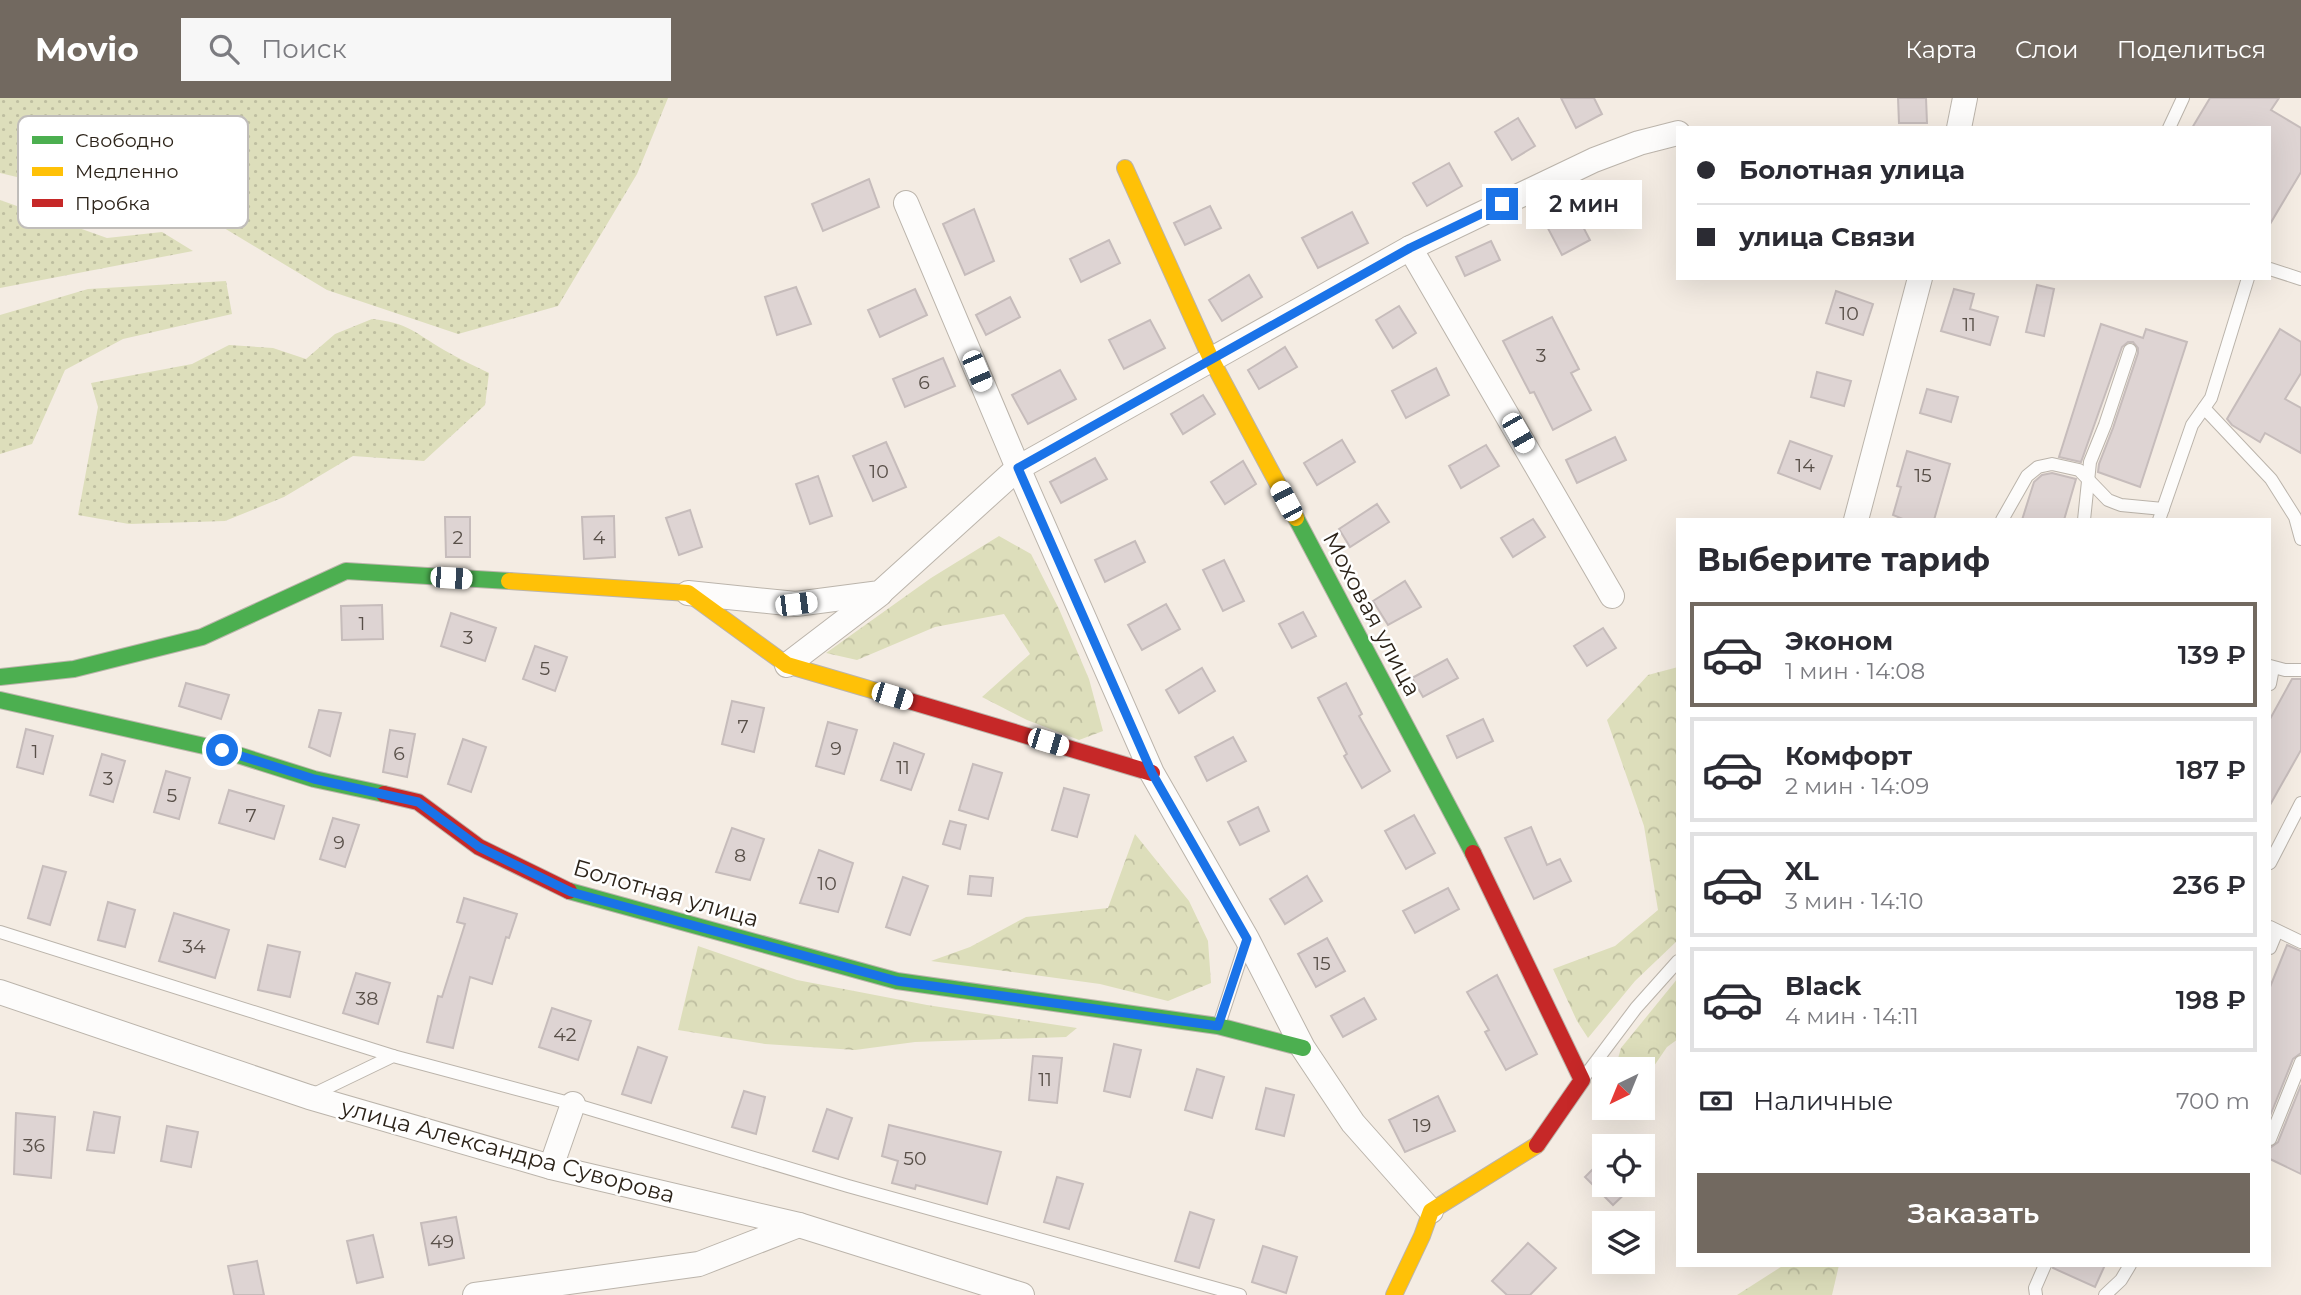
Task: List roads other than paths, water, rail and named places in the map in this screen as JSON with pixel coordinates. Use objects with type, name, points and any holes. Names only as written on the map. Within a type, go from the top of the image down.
[{"type":"street","points":[[1959,126],[1965,98]]},
{"type":"street","points":[[788,665],[880,593],[1018,468],[1410,248],[1594,160],[1639,143],[1676,134]]},
{"type":"street","name":"Моховая улица","points":[[1125,168],[1211,359],[1463,831],[1582,1080]]},
{"type":"street","points":[[906,203],[1018,468],[1152,773],[1247,939],[1303,1048],[1353,1123],[1431,1211]]},
{"type":"street","points":[[1410,248],[1612,596]]},
{"type":"street","points":[[1857,518],[1919,280]]},
{"type":"street","points":[[0,677],[74,669],[202,637],[346,571],[688,593],[796,604],[880,593]]},
{"type":"street","points":[[688,593],[788,665],[1152,773]]},
{"type":"street","name":"Болотная улица","points":[[0,699],[222,750],[314,779],[418,802],[479,847],[571,892],[884,977],[1218,1026],[1303,1048]]},
{"type":"street","name":"улица Александра Суворова","points":[[0,992],[309,1097],[551,1167],[799,1225],[1021,1295]]},
{"type":"street","points":[[1394,1295],[1431,1211],[1536,1146],[1582,1080]]},
{"type":"street","points":[[551,1167],[573,1104]]},
{"type":"street","points":[[475,1295],[699,1264],[799,1225]]},
{"type":"lane","points":[[2170,126],[2183,98]]},
{"type":"lane","points":[[2271,269],[2301,279]]},
{"type":"lane","points":[[2003,518],[2027,476],[2038,467],[2052,464],[2079,470],[2108,500],[2161,514],[2192,425],[2211,398],[2247,280]]},
{"type":"lane","points":[[2084,518],[2090,462],[2130,350]]},
{"type":"lane","points":[[2204,408],[2270,479],[2295,517],[2301,539]]},
{"type":"lane","points":[[2272,667],[2301,670]]},
{"type":"lane","points":[[2271,861],[2301,803]]},
{"type":"lane","points":[[2273,929],[2301,942]]},
{"type":"lane","points":[[0,932],[393,1056],[573,1104],[848,1186],[1240,1295]]},
{"type":"lane","points":[[1218,1026],[1247,939]]},
{"type":"lane","points":[[1582,1080],[1636,1008],[1676,963]]},
{"type":"lane","points":[[309,1097],[393,1056]]},
{"type":"lane","points":[[2271,1137],[2301,1062]]},
{"type":"lane","points":[[2036,1295],[2035,1288],[2045,1267]]},
{"type":"lane","points":[[2105,1295],[2129,1267]]}]
